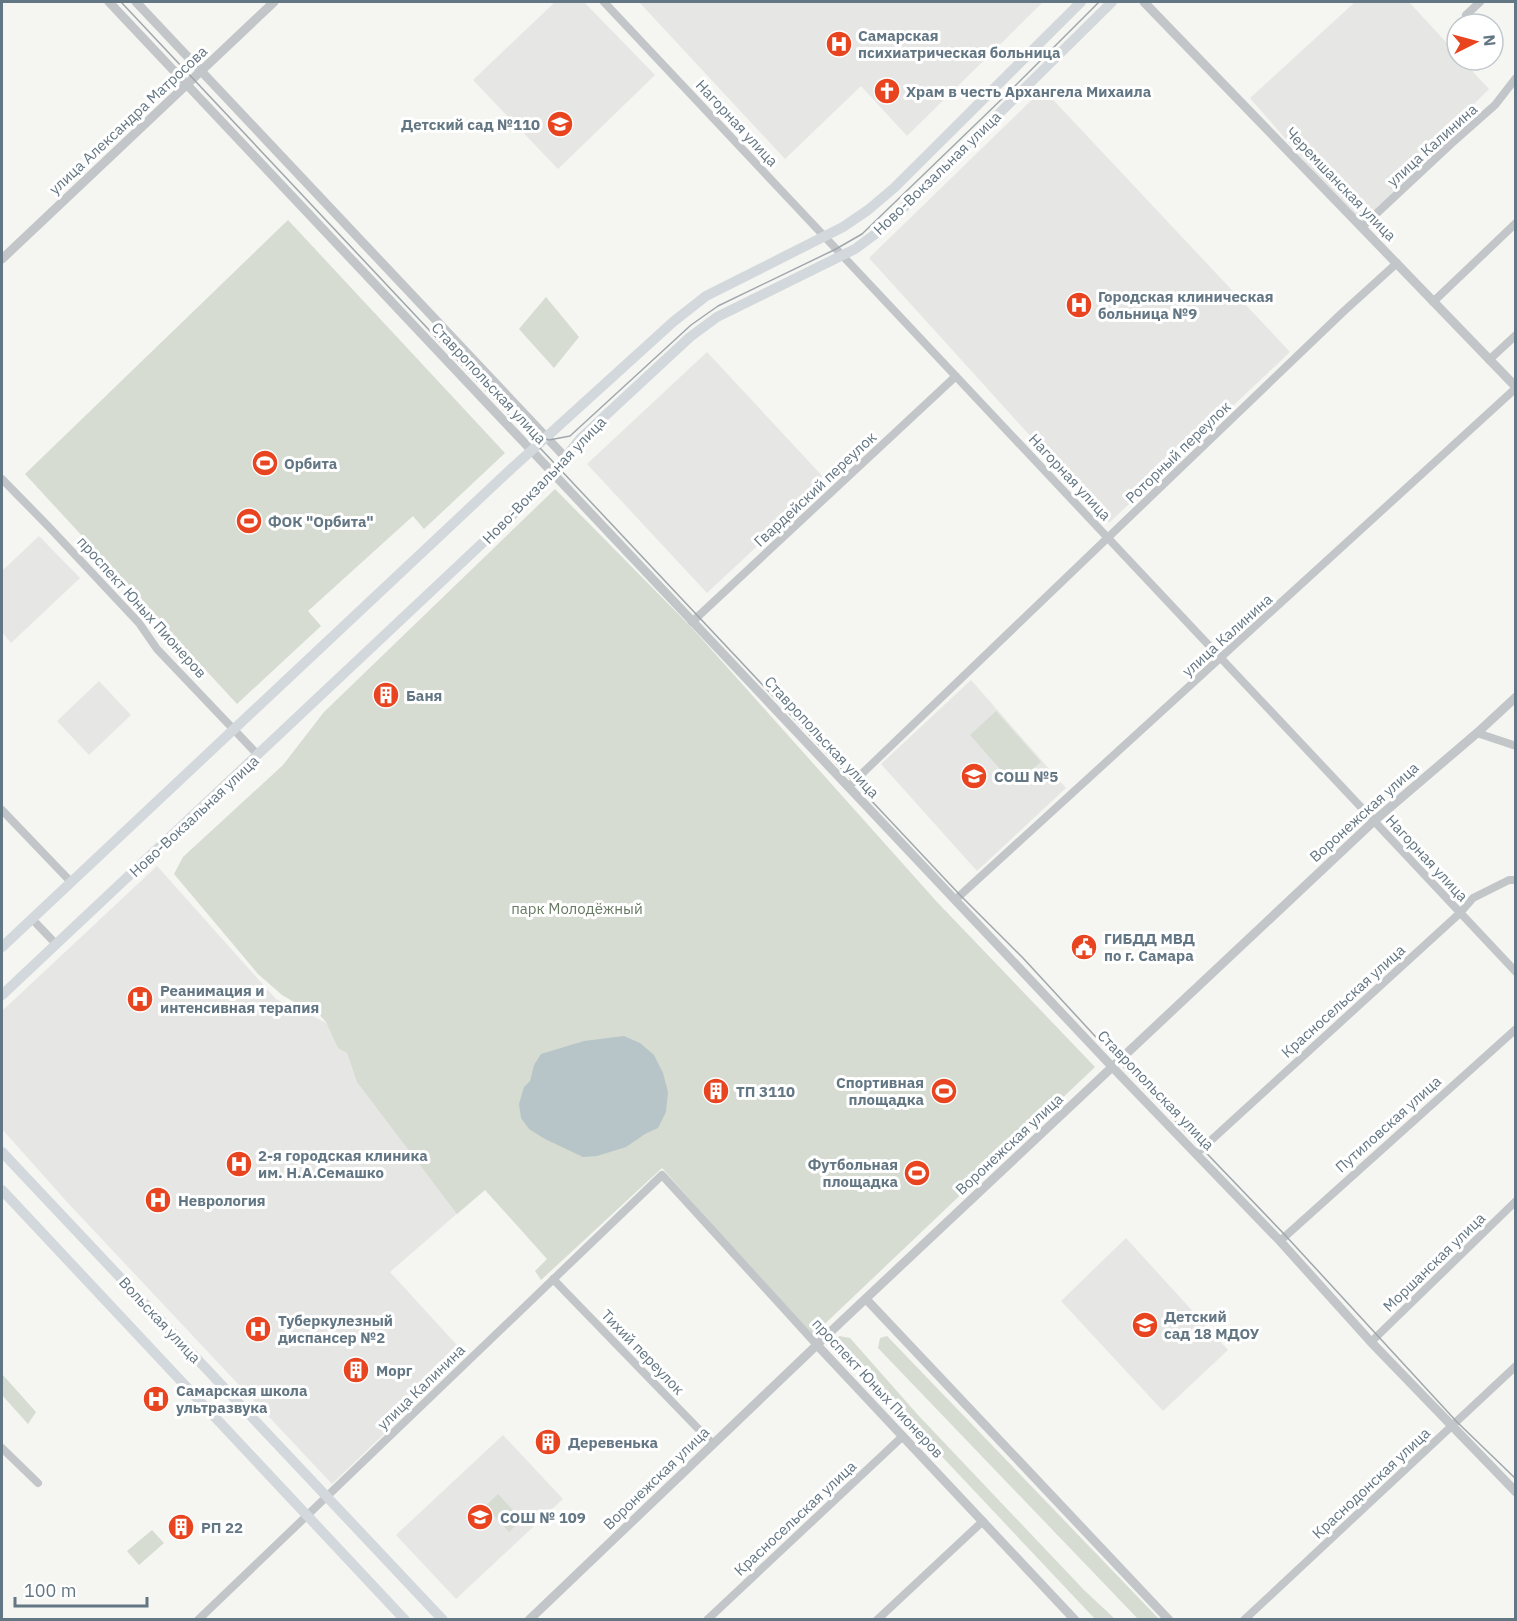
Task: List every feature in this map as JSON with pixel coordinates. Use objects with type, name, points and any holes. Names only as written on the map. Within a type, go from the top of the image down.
[{"type":"main road","name":"Ново-Вокзальная улица","points":[[2,947],[532,450],[673,322],[706,296],[826,237],[862,215],[894,188],[1081,2]]},
{"type":"main road","name":"Ново-Вокзальная улица","points":[[2,995],[540,489],[580,439],[690,337],[717,317],[867,241],[882,229],[1112,2]]},
{"type":"main road","name":"Вольская улица","points":[[2,1152],[443,1620]]},
{"type":"main road","name":"Вольская улица","points":[[2,1190],[405,1620]]},
{"type":"street","name":"Ставропольская улица","points":[[109,2],[1515,1492]]},
{"type":"street","name":"Ставропольская улица","points":[[136,2],[565,457]]},
{"type":"street","name":"улица Александра Матросова","points":[[2,259],[274,2]]},
{"type":"street","name":"Нагорная улица","points":[[604,2],[1515,972]]},
{"type":"street","name":"Черемшанская улица","points":[[1144,2],[1515,388]]},
{"type":"street","name":"улица Калинина","points":[[1362,227],[1495,105],[1515,78]]},
{"type":"street","points":[[1433,302],[1515,223]]},
{"type":"street","name":"Роторный переулок","points":[[848,787],[1343,312],[1397,264]]},
{"type":"street","points":[[1489,360],[1515,335]]},
{"type":"street","name":"Гвардейский переулок","points":[[693,622],[956,376]]},
{"type":"street","name":"улица Калинина","points":[[955,900],[1515,388]]},
{"type":"street","name":"проспект Юных Пионеров","points":[[2,479],[50,526],[140,623],[157,649],[258,755]]},
{"type":"street","name":"Воронежская улица","points":[[529,1620],[817,1345],[1374,821],[1477,733],[1515,697]]},
{"type":"street","points":[[1477,733],[1515,746]]},
{"type":"street","points":[[2,810],[71,882]]},
{"type":"street","name":"Красносельская улица","points":[[1196,1154],[1460,913],[1473,898],[1509,880],[1515,880]]},
{"type":"street","points":[[32,919],[56,944]]},
{"type":"street","name":"Путиловская улица","points":[[1280,1241],[1515,1029]]},
{"type":"street","name":"улица Калинина","points":[[198,1620],[662,1175]]},
{"type":"street","name":"проспект Юных Пионеров","points":[[662,1175],[817,1345],[1072,1616]]},
{"type":"street","name":"Моршанская улица","points":[[1371,1342],[1515,1201]]},
{"type":"street","name":"Тихий переулок","points":[[553,1279],[713,1444]]},
{"type":"street","points":[[866,1299],[1169,1620]]},
{"type":"street","name":"Краснодонская улица","points":[[1244,1620],[1515,1366]]},
{"type":"street","name":"Красносельская улица","points":[[706,1620],[903,1436]]},
{"type":"street","points":[[2,1448],[38,1484]]},
{"type":"street","points":[[877,1620],[983,1521]]},
{"type":"street","points":[[1060,1620],[1072,1616]]},
{"type":"shaded area","name":"Детский сад №110","points":[[555,2],[584,2],[655,75],[558,169],[473,80]]},
{"type":"shaded area","name":"Самарская психиатрическая больница","points":[[639,2],[1043,2],[907,136],[861,86],[785,159]]},
{"type":"shaded area","points":[[1355,2],[1409,2],[1445,41],[1445,72],[1473,72],[1489,89],[1427,151],[1431,157],[1362,227],[1250,98]]},
{"type":"shaded area","name":"Городская клиническая больница №9","points":[[1043,89],[1290,352],[1109,523],[869,258]]},
{"type":"shaded area","points":[[707,352],[827,481],[707,593],[587,464]]},
{"type":"shaded area","points":[[39,536],[80,578],[11,643],[2,632],[2,571]]},
{"type":"shaded area","name":"СОШ №5","points":[[971,680],[1066,788],[977,871],[881,764]]},
{"type":"shaded area","points":[[99,681],[131,715],[89,755],[57,721]]},
{"type":"shaded area","name":"2-я городская клиника им. Н.А.Семашко","points":[[157,866],[276,999],[325,1022],[475,1198],[390,1272],[466,1355],[332,1484],[67,1202],[2,1129],[2,1011]]},
{"type":"shaded area","points":[[624,1036],[640,1043],[654,1055],[663,1073],[668,1092],[666,1112],[658,1128],[626,1147],[597,1156],[583,1157],[529,1129],[521,1118],[519,1104],[524,1087],[530,1081],[534,1065],[541,1054],[584,1041]]},
{"type":"shaded area","name":"Детский сад 18 МДОУ","points":[[1126,1238],[1228,1350],[1163,1411],[1061,1301]]},
{"type":"shaded area","name":"СОШ № 109","points":[[503,1435],[563,1499],[456,1599],[396,1535]]},
{"type":"green space","name":"Орбита","points":[[288,220],[505,453],[424,529],[413,516],[308,611],[321,626],[237,704],[25,474]]},
{"type":"green space","points":[[546,297],[579,337],[554,368],[519,329]]},
{"type":"green space","name":"парк Молодёжный","points":[[555,489],[693,629],[937,902],[1095,1067],[811,1337],[662,1168],[541,1280],[535,1271],[547,1259],[485,1190],[457,1214],[357,1082],[347,1053],[338,1048],[326,1022],[316,1011],[306,1009],[282,995],[258,974],[174,874],[183,857],[283,765],[324,712]]},
{"type":"green space","points":[[996,711],[1041,762],[1014,785],[970,735]]},
{"type":"green space","points":[[839,1336],[850,1338],[918,1415],[1084,1590],[1115,1619],[1095,1619],[835,1343]]},
{"type":"green space","points":[[887,1336],[1159,1619],[1138,1619],[878,1348],[880,1338]]},
{"type":"green space","points":[[2,1374],[36,1412],[28,1424],[2,1395]]},
{"type":"green space","points":[[498,1494],[522,1520],[509,1532],[485,1506]]},
{"type":"green space","points":[[152,1530],[164,1543],[139,1565],[127,1551]]},
{"type":"tram line","points":[[121,2],[960,895],[1023,958],[1285,1235],[1457,1422],[1516,1479]]},
{"type":"tram line","points":[[530,434],[549,440],[570,436],[691,325],[718,306],[862,234],[1099,2]]},
{"type":"place","name":"Самарская психиатрическая больница","points":[[839,44]]},
{"type":"place","name":"Храм в честь Архангела Михаила","points":[[887,91]]},
{"type":"place","name":"Детский сад №110","points":[[560,124]]},
{"type":"place","name":"Городская клиническая больница №9","points":[[1079,305]]},
{"type":"place","name":"Орбита","points":[[265,463]]},
{"type":"place","name":"ФОК \"Орбита\"","points":[[249,521]]},
{"type":"place","name":"Баня","points":[[386,695]]},
{"type":"place","name":"СОШ №5","points":[[974,776]]},
{"type":"place","name":"ГИБДД МВД по г. Самара","points":[[1084,947]]},
{"type":"place","name":"Реанимация и интенсивная терапия","points":[[140,999]]},
{"type":"place","name":"ТП 3110","points":[[716,1091]]},
{"type":"place","name":"Спортивная площадка","points":[[944,1091]]},
{"type":"place","name":"2-я городская клиника им. Н.А.Семашко","points":[[239,1164]]},
{"type":"place","name":"Футбольная площадка","points":[[917,1173]]},
{"type":"place","name":"Неврология","points":[[158,1200]]},
{"type":"place","name":"Детский сад 18 МДОУ","points":[[1145,1325]]},
{"type":"place","name":"Туберкулезный диспансер №2","points":[[258,1329]]},
{"type":"place","name":"Морг","points":[[356,1370]]},
{"type":"place","name":"Самарская школа ультразвука","points":[[156,1399]]},
{"type":"place","name":"Деревенька","points":[[548,1442]]},
{"type":"place","name":"СОШ № 109","points":[[480,1517]]},
{"type":"place","name":"РП 22","points":[[181,1527]]}]
